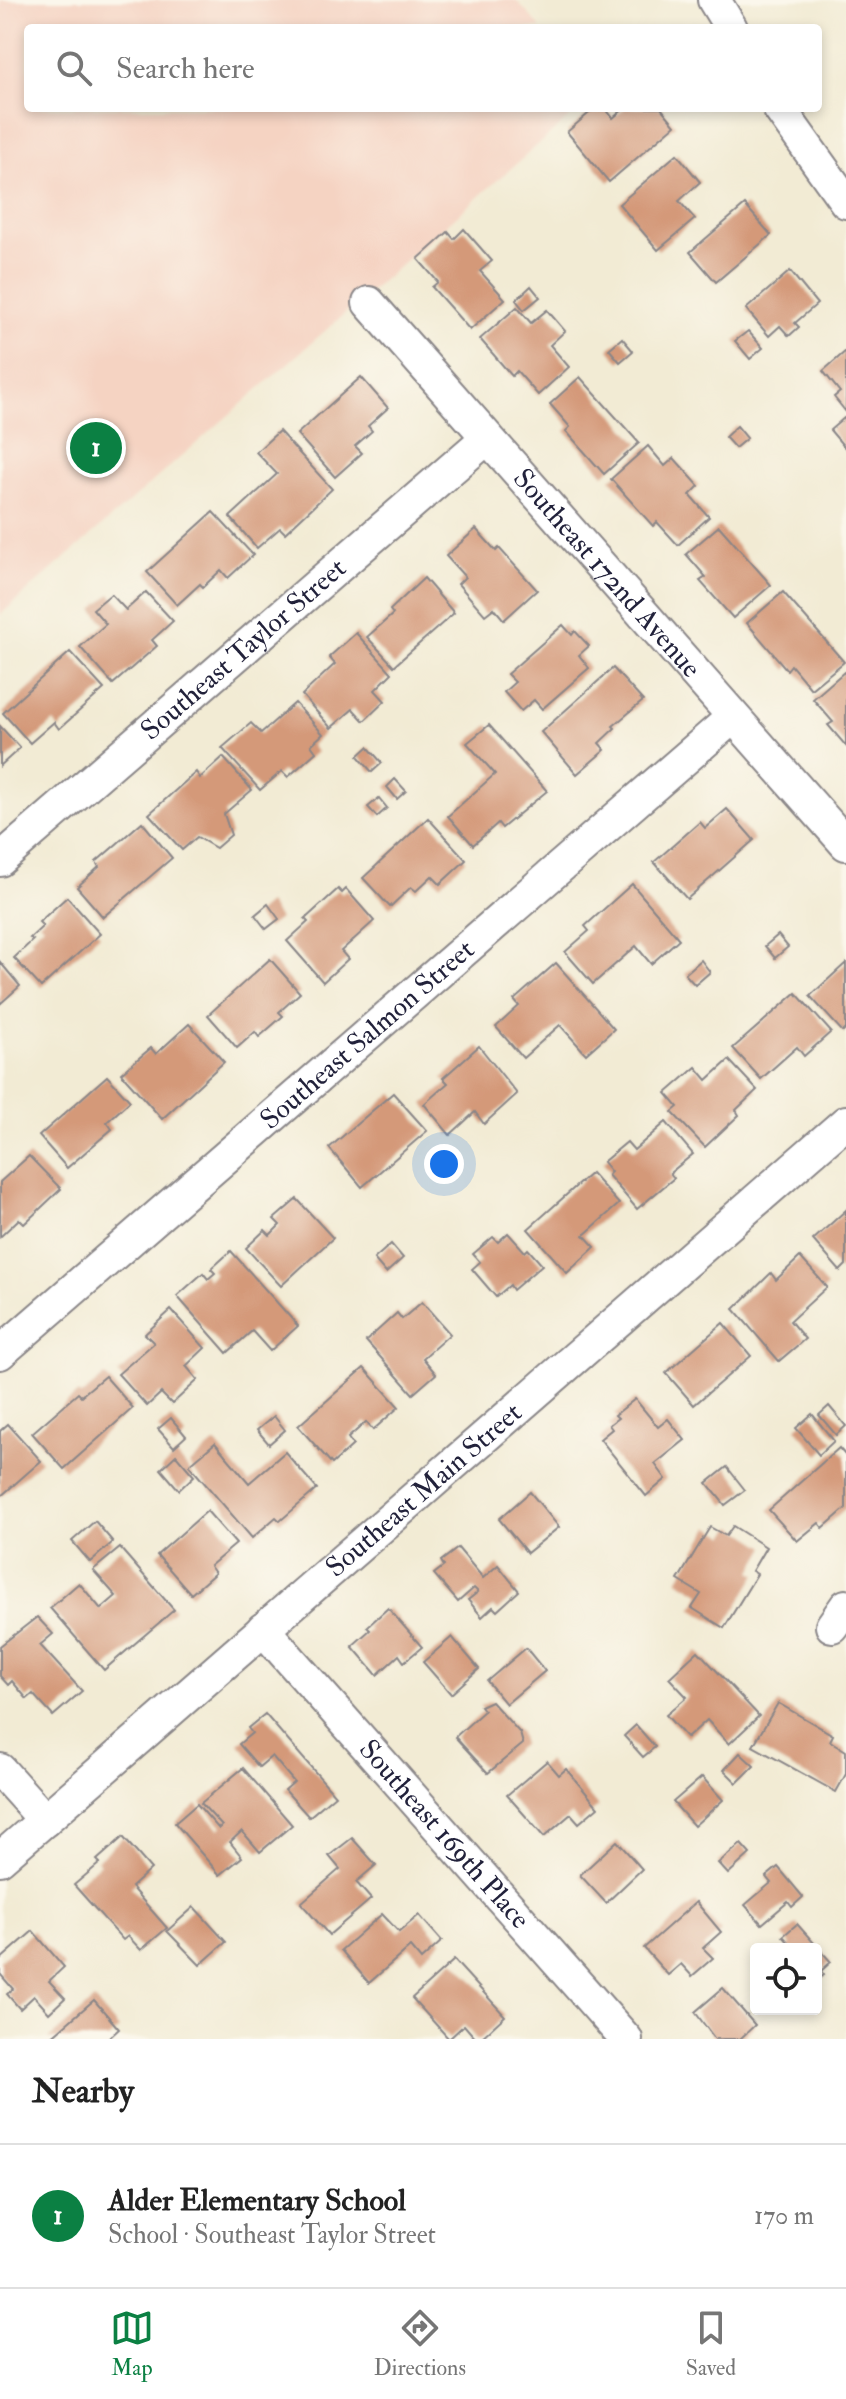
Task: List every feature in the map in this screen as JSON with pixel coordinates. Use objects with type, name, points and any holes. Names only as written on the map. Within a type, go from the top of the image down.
[{"type":"street","points":[[714,0],[729,24]]},
{"type":"street","points":[[782,112],[846,202]]},
{"type":"street","name":"Southeast 172nd Avenue","points":[[369,303],[846,844]]},
{"type":"street","name":"Southeast Taylor Street","points":[[0,860],[487,438]]},
{"type":"street","name":"Southeast Salmon Street","points":[[0,1353],[733,717]]},
{"type":"street","name":"Southeast Main Street","points":[[0,1859],[846,1122]]},
{"type":"street","name":"Southeast 169th Place","points":[[263,1629],[626,2039]]},
{"type":"street","points":[[0,1770],[45,1820]]},
{"type":"shaded area","points":[[0,0],[516,0],[537,24],[24,24],[24,112],[575,112],[0,615]]},
{"type":"building","points":[[590,112],[608,112],[613,118],[620,112],[664,112],[675,125],[609,182],[567,132]]},
{"type":"building","points":[[677,154],[700,182],[679,201],[695,219],[658,250],[619,204]]},
{"type":"building","points":[[745,205],[771,235],[716,282],[690,252]]},
{"type":"building","points":[[464,229],[492,261],[480,271],[505,299],[470,330],[432,287],[438,282],[418,259],[448,232],[454,239]]},
{"type":"building","points":[[790,271],[817,304],[795,323],[799,327],[789,336],[780,326],[769,336],[746,309]]},
{"type":"building","points":[[531,286],[540,297],[524,310],[516,300]]},
{"type":"building","points":[[517,307],[531,323],[547,310],[565,331],[550,345],[569,367],[538,395],[517,371],[512,376],[480,339]]},
{"type":"building","points":[[748,331],[763,348],[750,359],[735,341]]},
{"type":"building","points":[[622,338],[633,351],[620,362],[609,349]]},
{"type":"building","points":[[846,351],[846,412],[834,397],[840,392],[823,371]]},
{"type":"building","points":[[361,377],[388,408],[368,426],[372,431],[355,446],[362,453],[335,477],[297,434]]},
{"type":"building","points":[[580,377],[639,443],[604,474],[566,431],[570,427],[550,404]]},
{"type":"building","points":[[844,418],[846,421],[846,449],[830,430]]},
{"type":"building","points":[[737,426],[747,438],[735,448],[725,437]]},
{"type":"building","points":[[279,431],[332,489],[285,533],[280,528],[257,548],[230,517],[277,474],[256,452]]},
{"type":"building","points":[[648,446],[665,466],[674,458],[699,486],[690,495],[709,517],[678,545],[657,522],[653,526],[611,479]]},
{"type":"building","points":[[213,512],[253,555],[228,578],[221,570],[177,605],[147,572]]},
{"type":"building","points":[[719,526],[771,585],[733,618],[700,581],[706,577],[686,554]]},
{"type":"building","points":[[476,529],[496,551],[499,548],[537,590],[504,620],[494,608],[485,615],[458,584],[465,577],[446,556]]},
{"type":"building","points":[[424,578],[454,613],[394,666],[367,637],[393,614],[390,610]]},
{"type":"building","points":[[146,592],[173,621],[152,640],[157,646],[113,684],[80,647],[106,624],[93,609],[111,594],[126,610]]},
{"type":"building","points":[[783,592],[844,662],[811,689],[791,665],[787,670],[747,623]]},
{"type":"building","points":[[563,625],[572,635],[575,631],[589,646],[579,655],[589,668],[542,709],[534,700],[521,711],[504,692],[515,682],[507,674]]},
{"type":"building","points":[[356,633],[392,673],[375,690],[385,701],[364,721],[353,709],[331,728],[302,695],[335,664],[329,657]]},
{"type":"building","points":[[70,652],[104,689],[59,729],[54,722],[30,743],[3,713]]},
{"type":"building","points":[[613,668],[643,701],[613,726],[615,728],[599,743],[605,750],[577,774],[541,732]]},
{"type":"building","points":[[844,672],[846,746],[828,725],[833,722],[813,699]]},
{"type":"building","points":[[295,703],[323,734],[311,745],[316,752],[288,777],[282,771],[260,790],[222,748],[251,723],[261,733]]},
{"type":"building","points":[[489,725],[547,791],[502,828],[498,823],[473,845],[448,816],[495,774],[467,743]]},
{"type":"building","points":[[0,726],[20,748],[0,766]]},
{"type":"building","points":[[368,747],[382,763],[372,772],[358,756]]},
{"type":"building","points":[[223,757],[252,790],[224,814],[231,835],[216,848],[197,837],[182,850],[149,814],[196,772],[200,778]]},
{"type":"building","points":[[395,779],[406,791],[397,799],[387,787]]},
{"type":"building","points":[[379,798],[387,808],[377,817],[368,807]]},
{"type":"building","points":[[727,809],[754,840],[687,899],[654,862],[700,822],[705,828]]},
{"type":"building","points":[[428,818],[466,860],[440,884],[432,876],[416,891],[411,887],[390,907],[363,878]]},
{"type":"building","points":[[142,822],[172,858],[103,917],[77,887],[99,867],[96,862]]},
{"type":"building","points":[[632,884],[679,939],[651,964],[636,946],[593,984],[565,952],[589,931],[585,926]]},
{"type":"building","points":[[338,889],[342,893],[346,889],[374,921],[341,951],[348,959],[323,982],[287,941],[308,922],[305,919]]},
{"type":"building","points":[[67,897],[100,934],[41,987],[14,958],[43,926],[39,922]]},
{"type":"building","points":[[268,904],[279,919],[266,929],[255,915]]},
{"type":"building","points":[[778,935],[788,947],[775,958],[765,946]]},
{"type":"building","points":[[270,959],[300,993],[279,1012],[283,1016],[259,1037],[255,1032],[237,1048],[208,1015]]},
{"type":"building","points":[[701,960],[710,972],[695,985],[685,974]]},
{"type":"building","points":[[0,962],[20,986],[0,1004]]},
{"type":"building","points":[[556,963],[614,1029],[586,1054],[560,1025],[523,1058],[496,1027],[519,1006],[514,1000]]},
{"type":"building","points":[[846,963],[846,1029],[843,1032],[810,996]]},
{"type":"building","points":[[796,993],[831,1032],[804,1056],[797,1047],[761,1079],[733,1048]]},
{"type":"building","points":[[189,1024],[224,1062],[162,1119],[121,1073],[151,1048],[156,1054]]},
{"type":"building","points":[[479,1046],[517,1094],[484,1124],[475,1112],[450,1135],[424,1104],[448,1083],[443,1078]]},
{"type":"building","points":[[729,1060],[757,1090],[736,1110],[739,1115],[705,1147],[672,1112],[678,1107],[666,1093],[696,1067],[707,1080]]},
{"type":"building","points":[[107,1076],[130,1101],[107,1122],[112,1129],[67,1168],[39,1136]]},
{"type":"building","points":[[393,1093],[427,1131],[362,1187],[329,1148]]},
{"type":"building","points":[[666,1122],[693,1154],[670,1173],[674,1178],[637,1209],[608,1175],[611,1172],[603,1162],[627,1142],[634,1150]]},
{"type":"building","points":[[29,1156],[61,1189],[24,1224],[19,1219],[0,1237],[0,1182]]},
{"type":"building","points":[[591,1173],[619,1204],[584,1235],[595,1247],[567,1273],[528,1229]]},
{"type":"building","points":[[297,1199],[333,1238],[281,1286],[246,1248],[265,1230],[270,1235],[280,1225],[274,1219]]},
{"type":"building","points":[[846,1210],[846,1265],[840,1271],[813,1240]]},
{"type":"building","points":[[508,1233],[542,1265],[513,1290],[510,1285],[496,1297],[472,1269],[480,1262],[473,1254],[493,1237],[498,1242]]},
{"type":"building","points":[[391,1244],[403,1258],[386,1273],[374,1259]]},
{"type":"building","points":[[231,1251],[298,1326],[270,1351],[252,1331],[227,1353],[177,1296],[203,1273],[208,1279],[215,1273],[211,1269]]},
{"type":"building","points":[[800,1257],[827,1287],[790,1321],[805,1339],[779,1361],[734,1309],[771,1273],[776,1280]]},
{"type":"building","points":[[422,1302],[450,1334],[423,1358],[436,1374],[413,1394],[366,1341],[397,1313],[402,1319]]},
{"type":"building","points":[[171,1310],[205,1348],[186,1366],[198,1380],[172,1404],[161,1393],[147,1406],[118,1374],[154,1343],[145,1334]]},
{"type":"building","points":[[723,1323],[751,1356],[694,1405],[666,1373]]},
{"type":"building","points":[[364,1368],[399,1407],[373,1430],[366,1422],[348,1438],[353,1445],[332,1464],[298,1426]]},
{"type":"building","points":[[105,1376],[133,1408],[64,1469],[32,1433],[78,1393],[81,1396]]},
{"type":"building","points":[[635,1399],[658,1427],[668,1419],[685,1440],[655,1464],[666,1479],[646,1496],[600,1439],[612,1429],[609,1425],[618,1418],[615,1415]]},
{"type":"building","points":[[829,1406],[846,1426],[836,1435],[819,1415]]},
{"type":"building","points":[[812,1414],[834,1441],[819,1455],[796,1428]]},
{"type":"building","points":[[274,1416],[285,1430],[269,1444],[257,1430]]},
{"type":"building","points":[[171,1418],[186,1436],[174,1447],[158,1429]]},
{"type":"building","points":[[8,1424],[41,1461],[0,1497],[0,1431]]},
{"type":"building","points":[[215,1443],[249,1483],[285,1452],[317,1489],[280,1521],[276,1517],[252,1538],[189,1465]]},
{"type":"building","points":[[839,1448],[846,1456],[846,1508],[823,1528],[819,1523],[797,1541],[769,1510]]},
{"type":"building","points":[[176,1455],[194,1476],[179,1490],[161,1469]]},
{"type":"building","points":[[727,1467],[745,1490],[725,1505],[707,1483]]},
{"type":"building","points":[[530,1492],[559,1527],[527,1553],[499,1519]]},
{"type":"building","points":[[207,1511],[236,1544],[210,1566],[215,1573],[191,1594],[157,1555]]},
{"type":"building","points":[[95,1521],[113,1542],[90,1562],[72,1541]]},
{"type":"building","points":[[733,1526],[766,1547],[752,1571],[757,1574],[724,1628],[692,1608],[701,1594],[678,1580],[710,1527],[726,1536]]},
{"type":"building","points":[[120,1548],[174,1610],[104,1670],[50,1608],[79,1583],[101,1609],[116,1596],[93,1570]]},
{"type":"building","points":[[458,1548],[483,1578],[498,1565],[519,1591],[497,1611],[493,1607],[482,1617],[468,1600],[478,1592],[474,1588],[458,1602],[434,1574],[444,1566],[441,1561]]},
{"type":"building","points":[[388,1608],[422,1647],[404,1662],[399,1655],[377,1675],[352,1646]]},
{"type":"building","points":[[37,1617],[53,1634],[40,1645],[82,1691],[53,1716],[33,1694],[27,1699],[12,1681],[8,1685],[0,1676],[0,1646]]},
{"type":"building","points":[[452,1637],[479,1669],[451,1694],[423,1662]]},
{"type":"building","points":[[526,1648],[545,1671],[506,1704],[487,1681]]},
{"type":"building","points":[[698,1651],[759,1716],[729,1744],[707,1720],[687,1738],[666,1715],[687,1697],[669,1678]]},
{"type":"building","points":[[491,1701],[520,1733],[523,1744],[488,1773],[455,1737],[484,1711],[480,1706]]},
{"type":"building","points":[[778,1703],[833,1735],[830,1741],[846,1751],[846,1774],[836,1792],[753,1746]]},
{"type":"building","points":[[265,1714],[335,1795],[309,1817],[285,1790],[294,1782],[272,1756],[259,1767],[239,1744],[252,1733],[248,1728]]},
{"type":"building","points":[[636,1725],[655,1747],[643,1757],[624,1736]]},
{"type":"building","points":[[740,1753],[754,1766],[737,1783],[724,1770]]},
{"type":"building","points":[[547,1761],[559,1775],[566,1769],[598,1807],[579,1823],[571,1814],[544,1837],[507,1795]]},
{"type":"building","points":[[243,1768],[292,1825],[260,1852],[242,1831],[230,1842],[242,1857],[220,1875],[175,1823],[197,1804],[219,1829],[222,1826],[201,1803]]},
{"type":"building","points":[[702,1777],[723,1800],[694,1826],[673,1802]]},
{"type":"building","points":[[123,1837],[151,1869],[131,1887],[167,1928],[141,1950],[128,1936],[123,1940],[74,1885],[100,1863],[97,1860]]},
{"type":"building","points":[[352,1838],[376,1865],[356,1882],[371,1899],[329,1935],[301,1903],[340,1869],[329,1856]]},
{"type":"building","points":[[617,1841],[642,1869],[606,1903],[580,1875]]},
{"type":"building","points":[[741,1844],[750,1854],[728,1874],[718,1863]]},
{"type":"building","points":[[778,1867],[803,1897],[792,1907],[788,1902],[762,1924],[745,1905],[771,1883],[766,1877]]},
{"type":"building","points":[[696,1902],[721,1932],[703,1948],[713,1958],[692,1976],[681,1964],[668,1975],[644,1948]]},
{"type":"building","points":[[194,1907],[226,1942],[200,1965],[167,1931]]},
{"type":"building","points":[[382,1914],[399,1932],[419,1915],[442,1941],[421,1960],[410,1947],[369,1983],[341,1950]]},
{"type":"building","points":[[797,1924],[814,1943],[789,1943],[783,1936]]},
{"type":"building","points":[[33,1931],[64,1967],[49,1981],[65,1998],[49,2013],[34,1996],[20,2009],[7,1994],[13,1989],[0,1974],[0,1960]]},
{"type":"building","points":[[822,1952],[831,1962],[822,1970]]},
{"type":"building","points":[[454,1960],[505,2016],[480,2039],[476,2039],[464,2025],[449,2039],[412,1998]]},
{"type":"building","points":[[723,1988],[755,2025],[740,2039],[715,2039],[695,2012]]},
{"type":"building","points":[[94,2000],[119,2029],[108,2039],[49,2039]]},
{"type":"place","name":"Alder Elementary School","points":[[96,448]]}]
